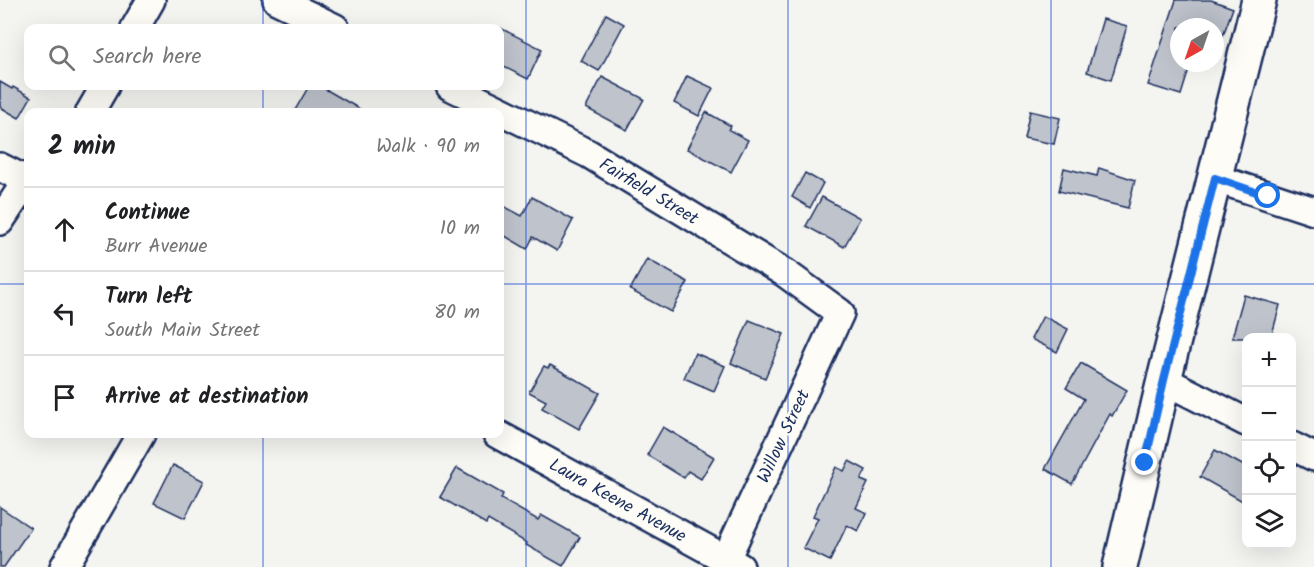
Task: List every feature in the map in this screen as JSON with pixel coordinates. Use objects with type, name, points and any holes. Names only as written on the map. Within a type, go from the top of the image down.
[{"type":"main road","points":[[1120,567],[1259,0]]},
{"type":"street","points":[[137,24],[151,0]]},
{"type":"street","points":[[277,0],[327,24]]},
{"type":"street","points":[[92,108],[103,90]]},
{"type":"street","name":"Fairfield Street","points":[[458,90],[495,108]]},
{"type":"street","name":"Fairfield Street","points":[[504,112],[589,154],[785,273],[839,312]]},
{"type":"street","points":[[0,167],[24,178]]},
{"type":"street","points":[[1215,178],[1314,211]]},
{"type":"street","points":[[0,220],[24,186]]},
{"type":"street","name":"Willow Street","points":[[733,563],[839,312]]},
{"type":"street","points":[[1164,380],[1242,421]]},
{"type":"street","points":[[64,567],[139,438]]},
{"type":"street","name":"Laura Keene Avenue","points":[[504,438],[733,563]]},
{"type":"street","points":[[1296,448],[1314,457]]},
{"type":"building","points":[[1176,0],[1211,0],[1233,8],[1224,33],[1224,18],[1170,18]]},
{"type":"building","points":[[606,14],[624,24],[599,71],[581,61]]},
{"type":"building","points":[[1170,18],[1170,72],[1188,72],[1181,95],[1148,85]]},
{"type":"building","points":[[1103,19],[1127,26],[1111,80],[1087,72]]},
{"type":"building","points":[[504,30],[542,49],[528,79],[504,67]]},
{"type":"building","points":[[687,76],[713,88],[699,116],[674,103]]},
{"type":"building","points":[[602,77],[644,99],[627,130],[586,108]]},
{"type":"building","points":[[0,82],[31,97],[19,118],[0,107]]},
{"type":"building","points":[[307,90],[327,90],[358,108],[296,108]]},
{"type":"building","points":[[1030,111],[1060,118],[1054,144],[1024,138]]},
{"type":"building","points":[[706,112],[731,126],[729,130],[748,140],[731,172],[687,149]]},
{"type":"building","points":[[1064,168],[1097,176],[1099,168],[1135,180],[1128,208],[1059,191]]},
{"type":"building","points":[[805,173],[823,183],[810,208],[792,197]]},
{"type":"building","points":[[532,197],[573,220],[557,251],[533,237],[527,249],[504,235],[504,206],[522,216]]},
{"type":"building","points":[[822,197],[860,218],[844,247],[806,226]]},
{"type":"building","points":[[647,259],[688,282],[671,312],[630,290]]},
{"type":"building","points":[[1244,295],[1280,305],[1272,333],[1242,333],[1242,338],[1232,338]]},
{"type":"building","points":[[1043,316],[1068,329],[1057,352],[1031,339]]},
{"type":"building","points":[[749,320],[784,334],[765,378],[731,363]]},
{"type":"building","points":[[695,353],[725,366],[714,391],[684,378]]},
{"type":"building","points":[[1081,363],[1127,390],[1112,416],[1110,414],[1072,484],[1045,469],[1084,399],[1066,388]]},
{"type":"building","points":[[550,365],[600,393],[579,429],[542,408],[546,401],[529,392],[544,366],[548,368]]},
{"type":"building","points":[[663,427],[714,457],[701,479],[688,471],[684,478],[647,455]]},
{"type":"building","points":[[1215,450],[1242,465],[1242,501],[1200,477]]},
{"type":"building","points":[[849,461],[866,470],[861,480],[868,483],[856,508],[867,513],[858,531],[847,525],[830,561],[803,548],[818,518],[813,516],[836,467],[844,471]]},
{"type":"building","points":[[173,465],[204,481],[185,518],[154,503]]},
{"type":"building","points":[[457,468],[503,494],[501,499],[538,520],[541,515],[580,537],[563,566],[488,520],[486,524],[440,497]]},
{"type":"building","points":[[0,507],[31,528],[4,567],[0,567]]},
{"type":"route","points":[[1145,463],[1215,178],[1268,196]]}]
